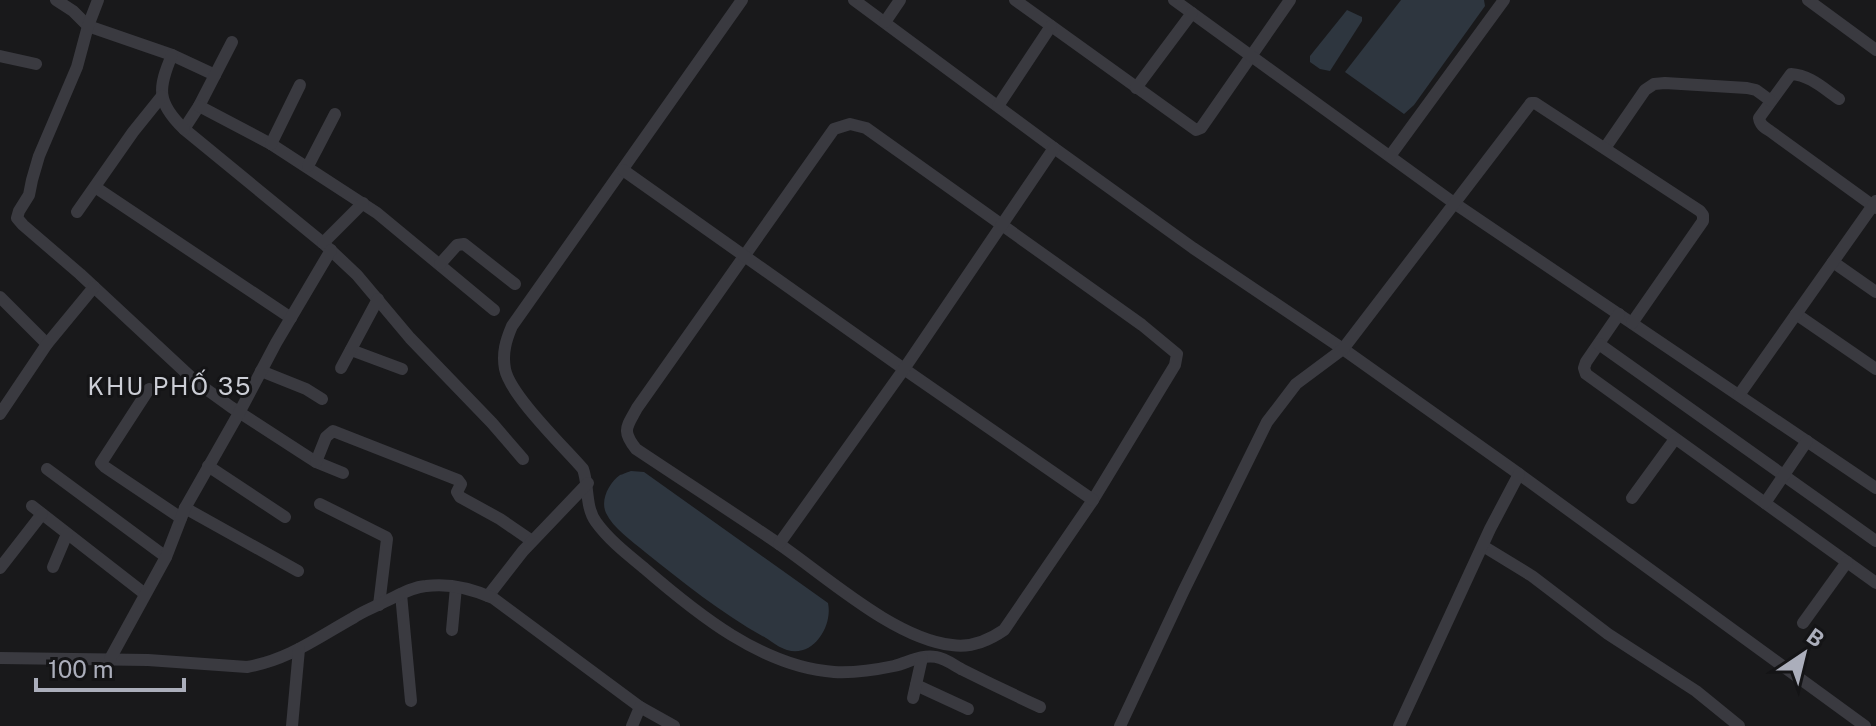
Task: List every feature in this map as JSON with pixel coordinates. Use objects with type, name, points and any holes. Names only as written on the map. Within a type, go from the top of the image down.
[{"type":"street","points":[[56,0],[88,26],[172,55],[215,75]]},
{"type":"street","points":[[98,0],[77,67],[39,156],[29,195],[17,218],[195,381],[316,462],[343,473]]},
{"type":"street","points":[[742,0],[512,326],[504,345],[505,371],[517,395],[583,469],[588,483],[588,504],[594,520],[615,543],[672,593],[708,619],[766,654],[806,668],[835,672],[871,670],[937,657],[1040,707]]},
{"type":"street","points":[[854,0],[1193,248],[1343,349],[1519,474],[1865,726]]},
{"type":"street","points":[[885,22],[900,0]]},
{"type":"street","points":[[1015,0],[1196,130],[1201,128],[1290,0]]},
{"type":"street","points":[[1174,0],[1454,203],[1876,488]]},
{"type":"street","points":[[1390,156],[1504,0]]},
{"type":"street","points":[[1808,0],[1876,50]]},
{"type":"street","points":[[1136,88],[1192,13]]},
{"type":"street","points":[[998,106],[1051,26]]},
{"type":"street","points":[[184,129],[232,42]]},
{"type":"street","points":[[172,55],[162,80],[162,96],[171,114],[184,129],[327,246],[357,275],[410,338],[523,459]]},
{"type":"street","points":[[0,56],[36,64]]},
{"type":"street","points":[[1739,395],[1875,205],[1760,124],[1759,118],[1791,74],[1810,79],[1839,99]]},
{"type":"street","points":[[1605,148],[1645,90],[1654,84],[1752,88],[1771,101]]},
{"type":"street","points":[[271,144],[300,85]]},
{"type":"street","points":[[77,212],[162,96]]},
{"type":"street","points":[[1120,726],[1267,422],[1296,384],[1343,349],[1531,103],[1605,148],[1703,215],[1703,221],[1632,323]]},
{"type":"street","points":[[199,106],[271,144],[363,203],[494,310]]},
{"type":"street","points":[[308,166],[335,114]]},
{"type":"street","points":[[850,124],[866,128],[1142,325],[1177,354],[1175,365],[1093,500],[1004,630],[990,639],[954,646],[907,631],[881,617],[779,544],[636,449],[627,438],[627,428],[637,408],[744,255],[834,129],[850,124]]},
{"type":"street","points":[[779,544],[904,369],[1054,148]]},
{"type":"street","points":[[623,170],[1093,500]]},
{"type":"street","points":[[95,187],[291,318]]},
{"type":"street","points":[[110,659],[166,557],[183,513],[291,318],[327,246],[363,203]]},
{"type":"street","points":[[440,264],[457,245],[464,244],[515,284]]},
{"type":"street","points":[[1833,262],[1876,292]]},
{"type":"street","points":[[0,414],[47,344],[94,287]]},
{"type":"street","points":[[0,297],[47,344]]},
{"type":"street","points":[[341,368],[378,299]]},
{"type":"street","points":[[1619,314],[1586,362],[1586,374],[1876,583]]},
{"type":"street","points":[[1796,314],[1876,369]]},
{"type":"street","points":[[1599,344],[1876,541]]},
{"type":"street","points":[[351,350],[402,369]]},
{"type":"street","points":[[261,371],[306,389],[322,399]]},
{"type":"street","points":[[149,389],[101,463],[183,513],[298,571]]},
{"type":"street","points":[[316,462],[326,437],[333,431],[458,480],[461,484],[457,492],[460,497],[532,541]]},
{"type":"street","points":[[1632,498],[1675,439]]},
{"type":"street","points":[[1765,503],[1807,441]]},
{"type":"street","points":[[208,466],[285,517]]},
{"type":"street","points":[[47,469],[166,557]]},
{"type":"street","points":[[1399,726],[1519,474]]},
{"type":"street","points":[[488,596],[532,541],[588,483]]},
{"type":"street","points":[[320,504],[386,537],[379,605]]},
{"type":"street","points":[[0,568],[37,510],[145,594]]},
{"type":"street","points":[[53,567],[67,534]]},
{"type":"street","points":[[1483,546],[1532,576],[1608,634],[1696,691],[1739,726]]},
{"type":"street","points":[[1803,623],[1847,562]]},
{"type":"street","points":[[0,659],[110,659],[247,667],[276,660],[356,616],[416,588],[429,585],[456,587],[488,596],[640,707],[674,726]]},
{"type":"street","points":[[452,630],[456,587]]},
{"type":"street","points":[[401,594],[411,701]]},
{"type":"street","points":[[292,726],[299,649]]},
{"type":"street","points":[[922,658],[914,692],[968,709]]},
{"type":"street","points":[[632,726],[640,707]]},
{"type":"shaded area","points":[[1401,0],[1484,0],[1485,6],[1414,105],[1404,114],[1345,72]]},
{"type":"shaded area","points":[[1347,10],[1362,17],[1362,21],[1330,71],[1320,69],[1310,62],[1310,56]]},
{"type":"shaded area","points":[[631,471],[644,472],[828,603],[824,630],[813,645],[796,651],[782,648],[704,598],[623,534],[609,519],[604,503],[612,482]]},
{"type":"district","name":"KHU PHỐ 35","points":[[170,386]]}]
